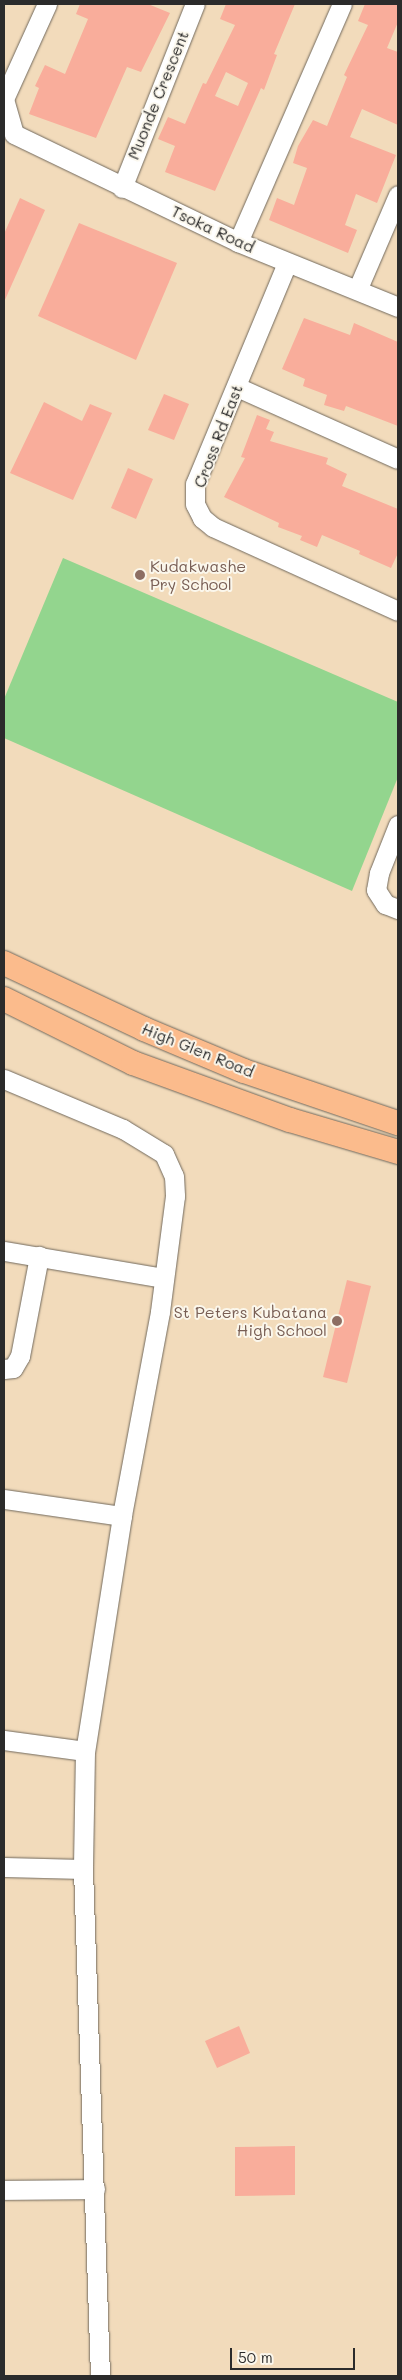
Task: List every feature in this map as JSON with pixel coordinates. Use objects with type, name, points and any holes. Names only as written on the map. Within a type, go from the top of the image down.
[{"type":"main road","name":"High Glen Road","points":[[4,963],[144,1029],[244,1071],[398,1123]]},
{"type":"main road","name":"High Glen Road","points":[[4,999],[133,1064],[290,1120],[398,1152]]},
{"type":"street","name":"Tsoka Road","points":[[47,4],[4,99],[14,134],[30,144],[238,242],[288,263],[358,288],[398,307]]},
{"type":"street","name":"Muonde Crescent","points":[[122,188],[195,4]]},
{"type":"street","points":[[238,242],[342,4]]},
{"type":"street","points":[[358,288],[398,195]]},
{"type":"street","name":"Cross Rd East","points":[[288,263],[196,484],[195,504],[202,518],[213,527],[398,611]]},
{"type":"street","points":[[236,387],[398,459]]},
{"type":"street","points":[[398,825],[379,873],[376,890],[386,904],[398,909]]},
{"type":"street","points":[[4,1079],[123,1130],[164,1154],[174,1176],[175,1196],[164,1278],[122,1516],[85,1751],[83,1869],[100,2376]]},
{"type":"street","points":[[4,1251],[164,1278]]},
{"type":"street","points":[[4,1369],[13,1368],[20,1356],[39,1256]]},
{"type":"street","points":[[4,1499],[122,1516]]},
{"type":"street","points":[[4,1740],[85,1751]]},
{"type":"street","points":[[4,1867],[83,1869]]},
{"type":"street","points":[[4,2190],[95,2189]]},
{"type":"green space","points":[[63,558],[398,702],[398,777],[352,891],[4,738],[4,699]]},
{"type":"building","points":[[80,4],[148,4],[170,13],[141,72],[127,67],[96,138],[29,114],[39,88],[35,86],[45,65],[65,74],[88,19],[76,14]]},
{"type":"building","points":[[226,4],[295,4],[274,54],[277,55],[264,90],[261,88],[215,191],[165,172],[175,146],[158,139],[168,117],[185,124],[203,83],[206,84],[235,25],[220,19]],"holes":[[[226,72],[248,83],[238,106],[215,96]]]},
{"type":"building","points":[[365,4],[398,4],[398,22],[387,48],[398,52],[398,125],[362,109],[350,137],[396,155],[377,203],[356,194],[345,225],[357,230],[348,253],[269,220],[277,198],[294,205],[307,168],[293,163],[298,146],[313,120],[327,126],[347,77],[344,75],[368,25],[358,21]]},
{"type":"building","points":[[20,198],[45,210],[4,302],[4,234]]},
{"type":"building","points":[[79,223],[177,263],[136,360],[38,316]]},
{"type":"building","points":[[304,318],[350,335],[354,323],[398,342],[398,426],[346,406],[344,411],[324,405],[327,395],[303,386],[305,379],[282,369]]},
{"type":"building","points":[[164,394],[189,404],[174,440],[148,430]]},
{"type":"building","points":[[44,402],[82,421],[90,404],[112,413],[73,500],[10,473]]},
{"type":"building","points":[[257,415],[270,420],[266,429],[274,432],[270,441],[328,458],[326,464],[347,474],[342,486],[398,509],[398,553],[391,568],[359,554],[360,551],[322,535],[317,547],[300,540],[302,536],[278,527],[279,523],[224,497],[245,458],[241,457]]},
{"type":"building","points":[[128,468],[153,479],[136,519],[111,508]]},
{"type":"building","points":[[347,1280],[371,1286],[347,1383],[323,1377]]},
{"type":"building","points":[[239,2026],[250,2053],[217,2068],[205,2041]]},
{"type":"building","points":[[295,2146],[295,2195],[235,2196],[235,2147]]},
{"type":"place","name":"Kudakwashe Pry School","points":[[140,575]]},
{"type":"place","name":"St Peters Kubatana High School","points":[[337,1321]]}]
